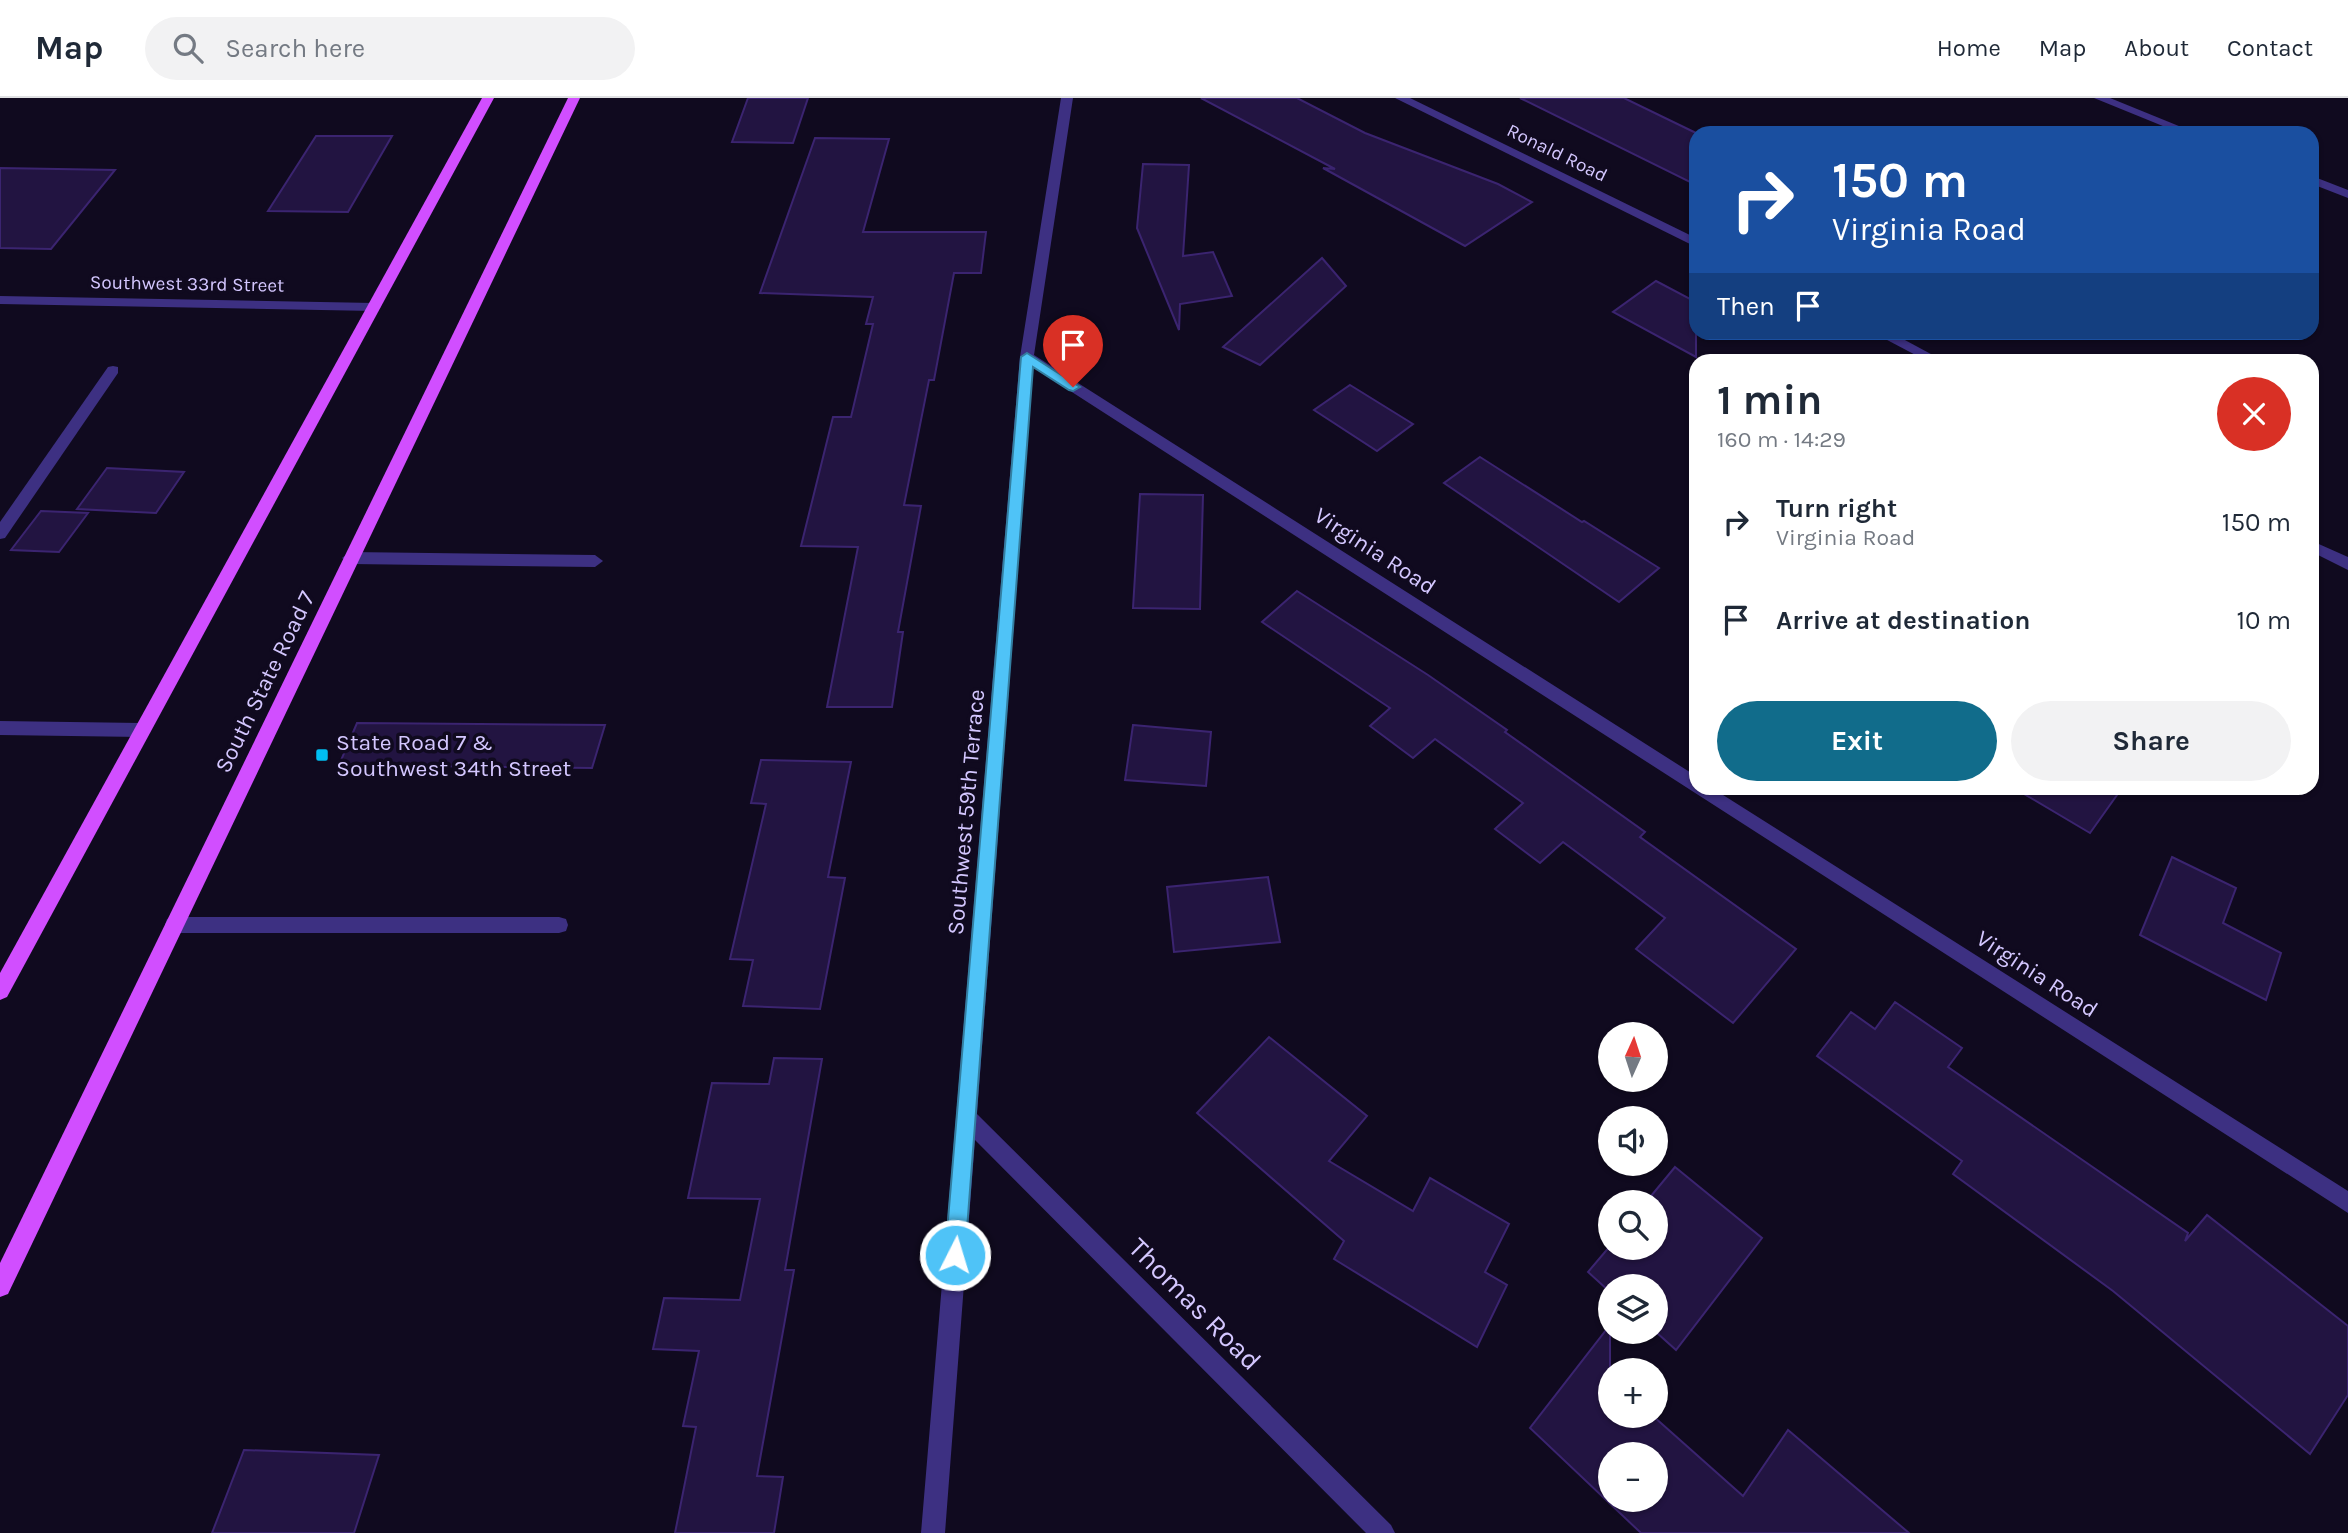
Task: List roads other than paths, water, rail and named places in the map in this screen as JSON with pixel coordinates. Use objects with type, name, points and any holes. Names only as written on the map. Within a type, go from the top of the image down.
[{"type":"main road","points":[[0,991],[488,98]]},
{"type":"main road","name":"South State Road 7","points":[[0,1286],[574,98]]},
{"type":"street","name":"Southwest 59th Terrace","points":[[933,1533],[1027,357],[1067,98]]},
{"type":"street","name":"Ronald Road","points":[[1401,98],[1689,240]]},
{"type":"street","points":[[2100,98],[2172,126]]},
{"type":"street","points":[[2319,183],[2348,194]]},
{"type":"street","name":"Southwest 33rd Street","points":[[0,300],[373,307]]},
{"type":"street","points":[[1894,340],[1923,354]]},
{"type":"street","name":"Virginia Road","points":[[1027,357],[1689,780]]},
{"type":"street","points":[[0,534],[113,370]]},
{"type":"street","points":[[2319,550],[2348,564]]},
{"type":"street","points":[[350,558],[595,561]]},
{"type":"street","points":[[0,728],[141,730]]},
{"type":"street","name":"Virginia Road","points":[[1712,795],[2348,1203]]},
{"type":"street","points":[[174,925],[559,925]]},
{"type":"street","name":"Thomas Road","points":[[966,1116],[1382,1533]]},
{"type":"place","name":"State Road 7 & Southwest 34th Street","points":[[322,755]]}]
